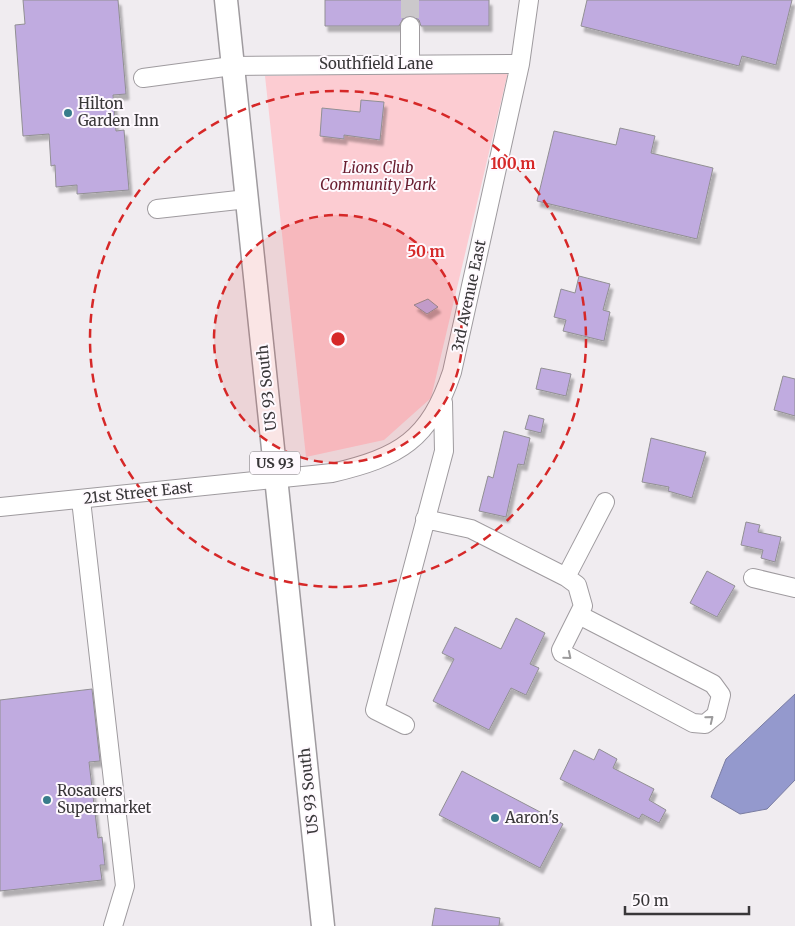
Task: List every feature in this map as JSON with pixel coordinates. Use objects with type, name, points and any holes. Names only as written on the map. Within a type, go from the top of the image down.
[{"type":"main road","name":"US 93 South","points":[[226,0],[323,926]]},
{"type":"street","name":"3rd Avenue East","points":[[276,478],[332,473],[370,464],[393,454],[415,438],[433,417],[443,399],[452,372],[520,64],[529,0]]},
{"type":"street","points":[[410,26],[410,64]]},
{"type":"street","name":"Southfield Lane","points":[[143,78],[232,66],[520,64]]},
{"type":"street","points":[[158,209],[247,199]]},
{"type":"street","points":[[405,725],[375,710],[444,451],[443,399]]},
{"type":"street","name":"21st Street East","points":[[0,507],[81,500],[276,478]]},
{"type":"street","points":[[81,500],[125,886],[113,926]]},
{"type":"street","points":[[566,577],[605,502]]},
{"type":"street","points":[[425,519],[470,529],[576,583],[583,606],[579,614],[561,650],[562,653],[693,723],[704,724],[716,715],[721,695],[713,684],[579,614]]},
{"type":"street","points":[[752,578],[795,588]]},
{"type":"green space","name":"Lions Club Community Park","points":[[508,72],[431,398],[384,440],[306,457],[265,76]]},
{"type":"water","points":[[795,694],[795,780],[767,809],[740,814],[711,797],[726,759]]},
{"type":"building","name":"Hilton Garden Inn","points":[[23,0],[118,0],[126,94],[113,95],[116,131],[124,130],[129,190],[77,194],[77,185],[56,187],[55,165],[51,166],[49,134],[23,136],[15,25],[25,24]]},
{"type":"building","points":[[325,0],[489,0],[489,26],[421,26],[419,20],[410,15],[404,17],[399,26],[325,26]]},
{"type":"building","points":[[587,0],[792,0],[776,65],[742,56],[739,66],[581,26]]},
{"type":"building","points":[[361,100],[384,102],[380,140],[344,135],[344,139],[320,136],[322,108],[360,112]]},
{"type":"building","points":[[620,128],[655,136],[651,153],[713,168],[697,239],[537,201],[554,131],[616,145]]},
{"type":"building","points":[[579,276],[610,284],[603,310],[610,312],[604,341],[563,331],[566,320],[554,317],[561,289],[575,293]]},
{"type":"building","points":[[428,299],[438,307],[427,314],[414,305]]},
{"type":"building","points":[[541,368],[571,374],[566,396],[536,389]]},
{"type":"building","points":[[783,376],[795,379],[795,416],[774,410]]},
{"type":"building","points":[[529,415],[544,419],[541,433],[525,429]]},
{"type":"building","points":[[504,431],[530,438],[524,465],[518,464],[506,517],[479,511],[488,476],[493,478]]},
{"type":"building","points":[[651,438],[706,452],[692,498],[668,491],[669,487],[642,482]]},
{"type":"building","points":[[746,522],[760,525],[758,532],[781,537],[775,562],[761,558],[763,550],[741,545]]},
{"type":"building","points":[[707,571],[735,586],[717,617],[690,603]]},
{"type":"building","points":[[516,618],[545,633],[530,664],[539,668],[526,695],[511,688],[489,730],[433,701],[454,659],[442,653],[455,627],[501,649]]},
{"type":"building","name":"Rosauers Supermarket","points":[[92,689],[100,761],[89,762],[98,838],[102,837],[105,865],[100,865],[102,880],[0,891],[0,700]]},
{"type":"building","points":[[599,749],[617,759],[613,768],[654,789],[649,800],[666,810],[659,823],[642,814],[639,819],[560,779],[574,750],[594,760]]},
{"type":"building","points":[[462,771],[563,824],[540,868],[439,815]]},
{"type":"building","points":[[435,908],[500,918],[499,926],[432,926]]},
{"type":"tunnel","points":[[410,0],[410,26]]},
{"type":"place","name":"Hilton Garden Inn","points":[[68,113]]},
{"type":"place","name":"Rosauers Supermarket","points":[[47,800]]},
{"type":"place","name":"Aaron's","points":[[495,818]]}]
